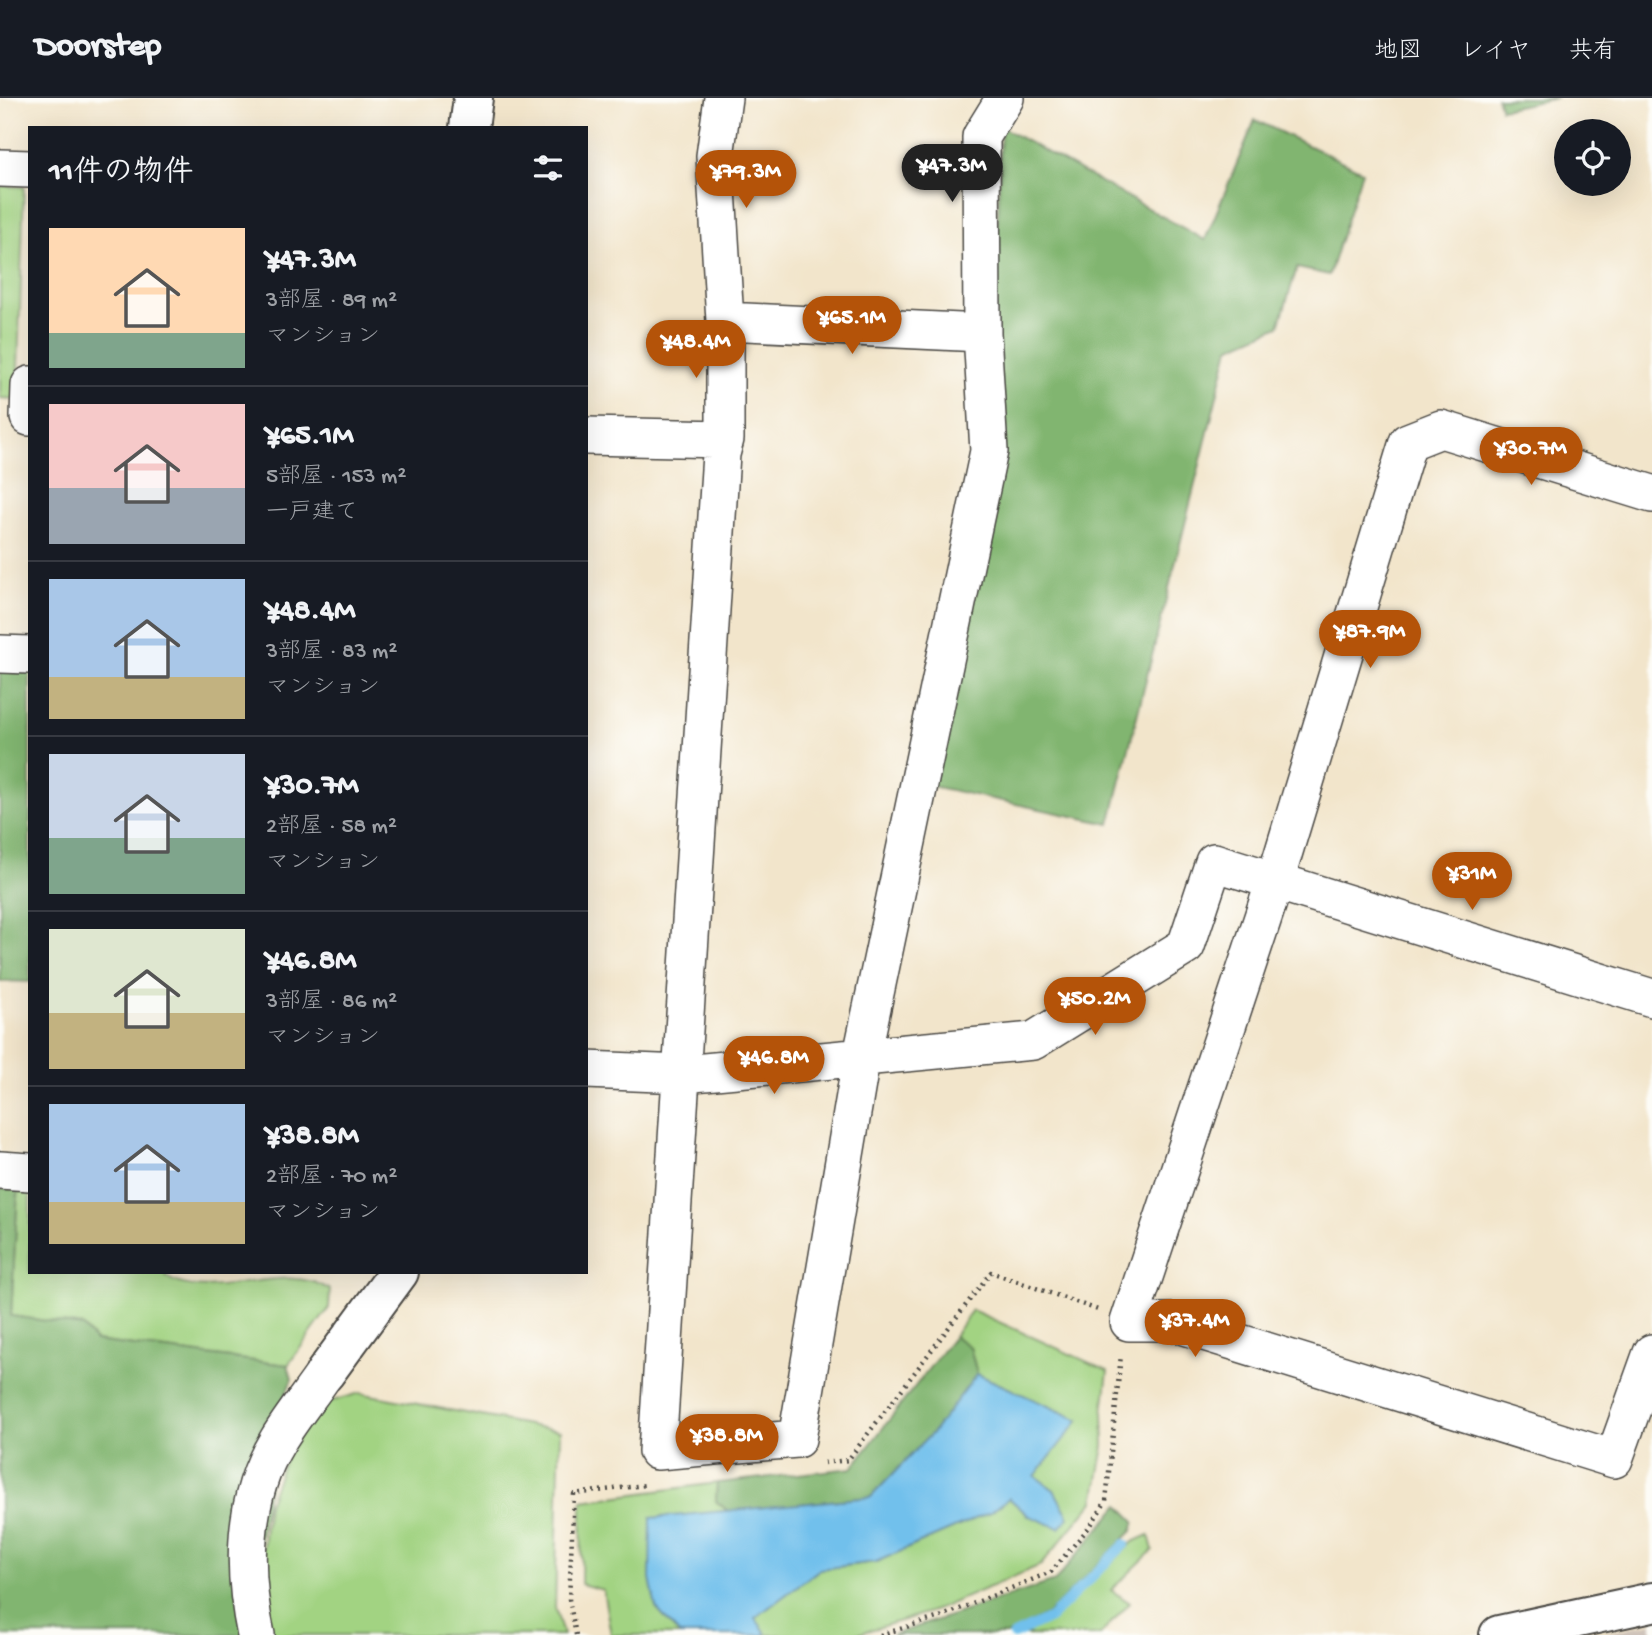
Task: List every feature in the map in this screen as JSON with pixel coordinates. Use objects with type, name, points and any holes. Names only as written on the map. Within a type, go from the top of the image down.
[{"type":"street","points":[[469,126],[473,98]]},
{"type":"street","points":[[723,98],[715,156],[725,321],[725,439],[721,454],[657,1451],[797,1439],[861,1060],[989,451],[982,333],[981,137],[1005,98]]},
{"type":"street","points":[[0,167],[28,169]]},
{"type":"street","points":[[725,321],[982,333]]},
{"type":"street","points":[[1652,494],[1441,429],[1408,442],[1275,881],[1129,1322],[1171,1322],[1614,1459],[1652,1353]]},
{"type":"street","points":[[588,436],[725,439]]},
{"type":"street","points":[[0,654],[28,655]]},
{"type":"street","points":[[588,1070],[683,1074],[861,1060],[1033,1041],[1186,946],[1214,862],[1652,998]]},
{"type":"street","points":[[0,1170],[28,1172]]},
{"type":"street","points":[[256,1635],[248,1598],[247,1550],[254,1492],[277,1441],[398,1274]]},
{"type":"street","points":[[1499,1635],[1652,1602]]},
{"type":"path","points":[[880,1635],[940,1617],[1051,1572],[1091,1525],[1105,1501],[1118,1366],[1129,1322]]},
{"type":"shaded area","points":[[1652,1623],[1652,1635],[1595,1635]]},
{"type":"green space","points":[[1497,98],[1557,98],[1501,109]]},
{"type":"green space","points":[[1255,120],[1362,171],[1329,275],[1297,268],[1279,326],[1229,348],[1110,824],[931,786],[994,331],[1001,127],[1205,240]]},
{"type":"green space","points":[[0,186],[24,187],[17,399],[0,398]]},
{"type":"green space","points":[[0,666],[28,667],[28,982],[0,981]]},
{"type":"green space","points":[[0,1189],[18,1189],[11,1316],[82,1326],[95,1341],[288,1365],[292,1379],[284,1399],[243,1635],[0,1635]]},
{"type":"green space","points":[[18,1189],[28,1190],[28,1274],[167,1274],[166,1277],[185,1285],[205,1287],[291,1279],[311,1281],[330,1290],[329,1308],[288,1365],[95,1341],[82,1326],[11,1316]]},
{"type":"green space","points":[[972,1310],[1108,1371],[1103,1412],[1104,1446],[1094,1501],[1041,1565],[936,1610],[854,1635],[764,1635],[754,1618],[820,1569],[876,1562],[991,1512],[1009,1498],[1029,1516],[1054,1490],[1034,1476],[1079,1420],[977,1374],[970,1347],[954,1336]]},
{"type":"green space","points":[[954,1336],[970,1347],[977,1374],[933,1432],[871,1497],[728,1511],[716,1501],[717,1483],[852,1468]]},
{"type":"green space","points":[[360,1393],[560,1431],[555,1607],[563,1635],[273,1635],[259,1578],[268,1504],[287,1453],[315,1406]]},
{"type":"green space","points":[[717,1483],[716,1501],[728,1511],[651,1519],[656,1608],[680,1635],[611,1635],[603,1590],[581,1584],[582,1501]]},
{"type":"green space","points":[[1119,1505],[1135,1521],[1132,1531],[1048,1614],[1007,1635],[892,1635],[1055,1581]]},
{"type":"green space","points":[[1149,1535],[1153,1550],[1111,1590],[1130,1603],[1100,1635],[1023,1635],[1051,1621],[1133,1542]]},
{"type":"water","points":[[977,1374],[1079,1420],[1035,1476],[1054,1490],[1069,1517],[1059,1528],[1029,1516],[1009,1498],[991,1512],[876,1562],[820,1569],[755,1618],[766,1633],[764,1635],[680,1635],[656,1608],[650,1579],[651,1518],[871,1497],[933,1432]]},
{"type":"waterway","points":[[1014,1635],[1050,1618],[1125,1544]]}]
